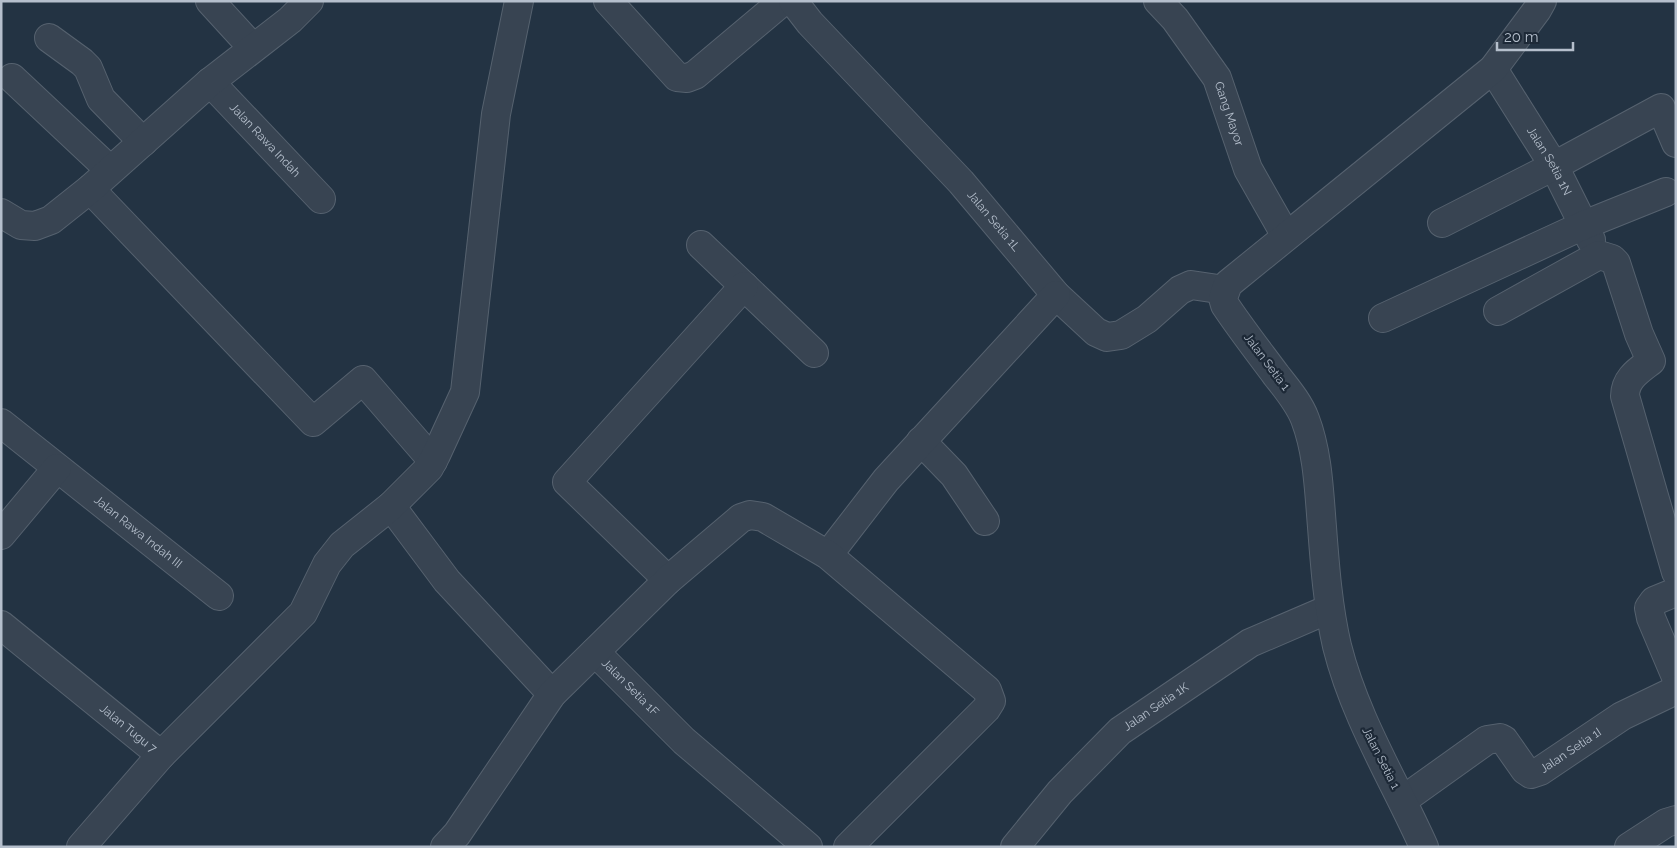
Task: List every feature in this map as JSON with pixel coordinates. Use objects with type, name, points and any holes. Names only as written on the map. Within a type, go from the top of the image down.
[{"type":"street","points":[[210,1],[253,48]]},
{"type":"street","points":[[1,213],[21,225],[35,226],[51,220],[90,189],[210,82],[290,20],[309,1]]},
{"type":"street","points":[[161,755],[303,613],[327,564],[342,545],[391,506],[429,468],[433,461],[465,392],[496,114],[519,1]]},
{"type":"street","points":[[608,1],[677,77],[687,78],[695,75],[783,1]]},
{"type":"street","name":"Jalan Setia 1L","points":[[793,1],[810,23],[961,182],[1056,295],[1096,332],[1106,337],[1120,335],[1147,319],[1180,290],[1191,285],[1224,290]]},
{"type":"street","name":"Gang Mayor","points":[[1158,1],[1175,19],[1217,78],[1248,169],[1286,236]]},
{"type":"street","points":[[1224,290],[1228,284],[1286,236],[1494,69],[1538,10],[1542,1]]},
{"type":"street","points":[[49,38],[88,68],[101,99],[142,142]]},
{"type":"street","name":"Jalan Setia 1N","points":[[1494,69],[1554,166],[1599,255]]},
{"type":"street","points":[[12,78],[110,170]]},
{"type":"street","name":"Jalan Rawa Indah","points":[[210,82],[320,199]]},
{"type":"street","points":[[1442,223],[1554,166],[1661,108],[1676,143]]},
{"type":"street","points":[[90,189],[313,422],[363,380],[433,461]]},
{"type":"street","points":[[1384,318],[1584,225],[1666,192]]},
{"type":"street","points":[[701,245],[814,353]]},
{"type":"street","points":[[1498,310],[1599,255],[1612,259],[1618,268],[1639,334],[1651,361],[1629,380],[1625,388],[1625,396],[1676,572]]},
{"type":"street","points":[[668,580],[567,482],[744,286]]},
{"type":"street","name":"Jalan Setia 1","points":[[1224,290],[1223,298],[1225,305],[1292,396],[1304,417],[1310,434],[1317,471],[1329,608],[1337,647],[1364,725],[1403,800],[1424,847]]},
{"type":"street","points":[[828,556],[886,480],[1056,295]]},
{"type":"street","name":"Jalan Rawa Indah III","points":[[1,422],[219,596]]},
{"type":"street","points":[[921,440],[954,475],[985,520]]},
{"type":"street","points":[[1,535],[57,468]]},
{"type":"street","points":[[391,506],[447,581],[552,694]]},
{"type":"street","points":[[595,652],[668,580],[742,518],[750,515],[763,517],[828,556],[987,690],[990,701],[986,709],[848,847]]},
{"type":"street","points":[[1676,592],[1654,601],[1649,608],[1651,618],[1676,677]]},
{"type":"street","name":"Jalan Setia 1K","points":[[1015,847],[1060,792],[1120,731],[1250,643],[1329,608]]},
{"type":"street","name":"Jalan Tugu 7","points":[[1,625],[161,755],[81,847]]},
{"type":"street","name":"Jalan Setia 1F","points":[[445,847],[457,834],[552,694],[595,652],[684,741],[808,847]]},
{"type":"street","name":"Jalan Setia 1I","points":[[1403,800],[1486,740],[1500,738],[1504,740],[1525,770],[1531,774],[1540,771],[1622,716],[1676,690]]},
{"type":"street","points":[[1629,847],[1666,823],[1676,820]]}]
